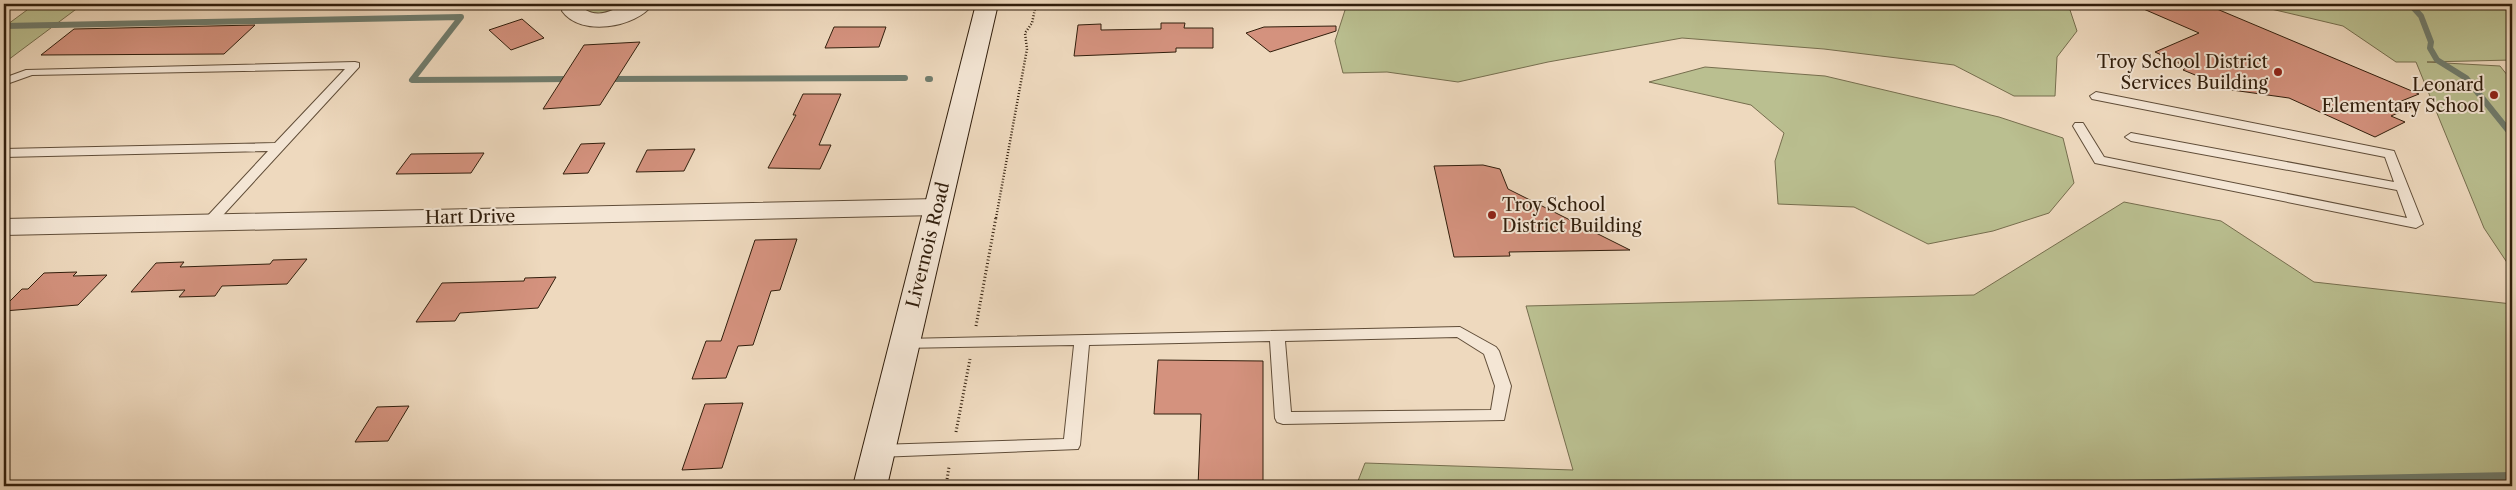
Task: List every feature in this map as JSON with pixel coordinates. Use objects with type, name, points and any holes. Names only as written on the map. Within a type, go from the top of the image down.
[{"type":"street","points":[[574,4],[573,11],[578,16],[596,19],[620,16],[642,4]]},
{"type":"street","name":"Livernois Road","points":[[870,486],[986,4]]},
{"type":"street","name":"Hart Drive","points":[[4,227],[937,206]]},
{"type":"lane","points":[[4,82],[30,72],[355,65],[208,223]]},
{"type":"lane","points":[[2079,126],[2099,160],[2416,224],[2390,154],[2096,96]]},
{"type":"lane","points":[[2131,137],[2403,187]]},
{"type":"lane","points":[[4,153],[278,147]]},
{"type":"lane","points":[[904,344],[1460,332],[1491,351],[1502,386],[1498,416],[1283,418],[1277,336]]},
{"type":"lane","points":[[878,451],[1072,445],[1082,340]]},
{"type":"path","points":[[946,486],[1028,49],[1025,33],[1032,22],[1036,4]]},
{"type":"green space","points":[[32,4],[83,4],[4,63],[4,27]]},
{"type":"green space","points":[[586,4],[632,4],[616,12],[598,14],[586,10]]},
{"type":"green space","points":[[1347,4],[2068,4],[2077,31],[2057,57],[2055,96],[2014,96],[1954,65],[1824,49],[1682,38],[1548,62],[1458,82],[1387,72],[1343,73],[1335,41]]},
{"type":"green space","points":[[2250,4],[2512,4],[2512,60],[2427,62],[2500,66],[2512,81],[2512,270],[2484,228],[2416,62],[2396,62],[2343,26]]},
{"type":"green space","points":[[1705,67],[1825,76],[1999,117],[2063,138],[2074,183],[2049,213],[1993,231],[1928,244],[1854,207],[1778,204],[1775,161],[1784,133],[1751,105],[1649,82]]},
{"type":"green space","points":[[2124,202],[2221,221],[2314,282],[2512,304],[2512,486],[1356,486],[1365,463],[1573,470],[1526,306],[1974,295]]},
{"type":"building","name":"Troy School District Services Building","points":[[2132,4],[2205,4],[2419,94],[2399,102],[2412,107],[2391,116],[2405,122],[2375,137],[2289,98],[2232,90],[2183,70],[2187,67],[2155,52],[2199,33]]},
{"type":"building","points":[[522,19],[544,38],[511,50],[489,30]]},
{"type":"building","points":[[1161,23],[1185,23],[1184,28],[1213,28],[1213,48],[1176,48],[1176,52],[1074,56],[1078,25],[1101,24],[1101,30],[1161,29]]},
{"type":"building","points":[[255,25],[224,54],[41,55],[74,29]]},
{"type":"building","points":[[1336,26],[1336,31],[1270,52],[1246,33],[1264,27]]},
{"type":"building","points":[[834,27],[886,27],[879,47],[825,48]]},
{"type":"building","points":[[640,42],[600,105],[543,109],[584,45]]},
{"type":"building","points":[[803,94],[841,94],[819,145],[831,145],[820,169],[768,168],[796,115],[793,115]]},
{"type":"building","points":[[605,143],[588,173],[563,174],[581,144]]},
{"type":"building","points":[[695,149],[684,171],[636,172],[647,150]]},
{"type":"building","points":[[484,153],[471,173],[396,174],[411,154]]},
{"type":"building","name":"Troy School District Building","points":[[1483,165],[1500,169],[1508,189],[1630,250],[1509,252],[1510,256],[1454,257],[1434,166]]},
{"type":"building","points":[[797,239],[780,290],[771,291],[753,345],[738,346],[726,378],[692,379],[706,341],[721,341],[755,240]]},
{"type":"building","points":[[307,259],[287,284],[222,286],[215,296],[179,297],[185,290],[131,292],[156,263],[184,262],[180,267],[270,264],[273,260]]},
{"type":"building","points":[[77,272],[73,276],[107,275],[78,305],[4,311],[4,307],[22,289],[28,289],[44,273]]},
{"type":"building","points":[[556,277],[538,308],[460,313],[455,321],[416,322],[442,283],[524,281],[525,278]]},
{"type":"building","points":[[1158,360],[1263,361],[1263,486],[1198,486],[1201,414],[1154,414]]},
{"type":"building","points":[[743,403],[722,468],[682,470],[705,404]]},
{"type":"building","points":[[409,406],[388,441],[355,442],[377,407]]},
{"type":"waterway","points":[[2410,4],[2421,16],[2431,42],[2430,48],[2437,60],[2466,78],[2512,135]]},
{"type":"waterway","points":[[4,26],[461,17],[412,80],[573,79]]},
{"type":"waterway","points":[[607,79],[905,78]]},
{"type":"waterway","points":[[2018,486],[2512,476]]},
{"type":"place","name":"Troy School District Services Building","points":[[2278,72]]},
{"type":"place","name":"Leonard Elementary School","points":[[2494,95]]},
{"type":"place","name":"Troy School District Building","points":[[1492,215]]}]
